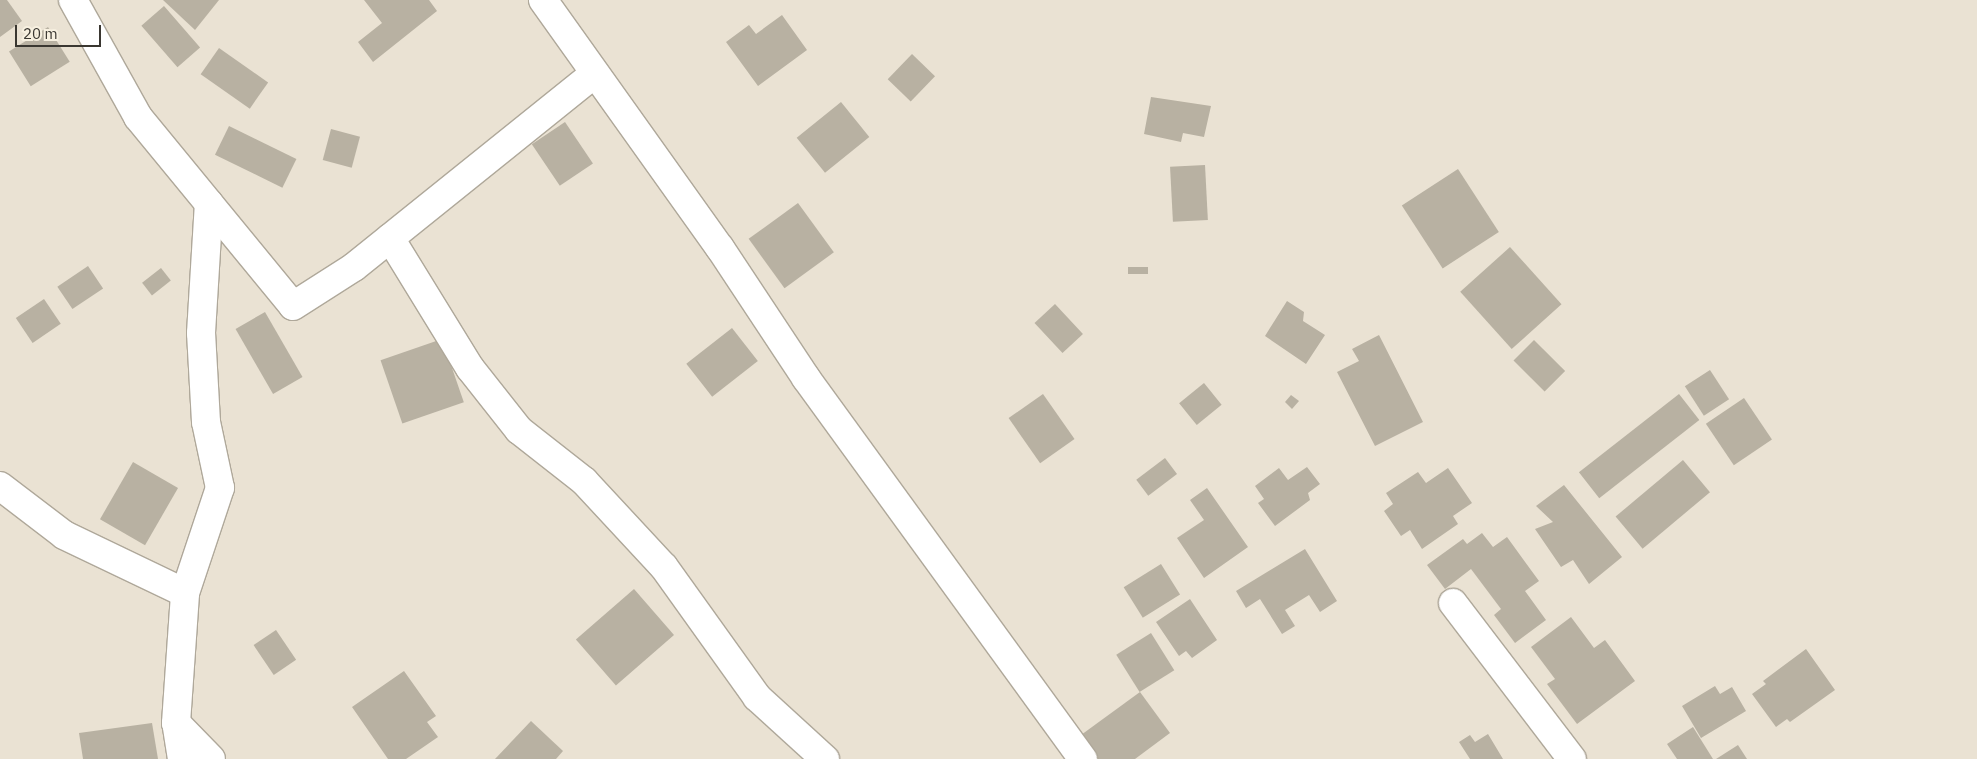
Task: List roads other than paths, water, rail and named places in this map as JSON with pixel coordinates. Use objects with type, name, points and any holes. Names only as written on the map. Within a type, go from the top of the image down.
[{"type":"street","points":[[73,0],[138,117],[293,306],[354,267],[594,74]]},
{"type":"street","points":[[543,0],[720,248],[806,378],[1083,759]]},
{"type":"street","points":[[182,759],[176,723],[185,593],[220,488],[206,422],[201,333],[209,203]]},
{"type":"street","points":[[390,238],[470,368],[519,430],[584,481],[664,567],[757,697],[825,759]]},
{"type":"street","points":[[0,486],[64,536],[185,593]]},
{"type":"street","points":[[1453,603],[1572,759]]},
{"type":"street","points":[[176,723],[211,759]]}]
